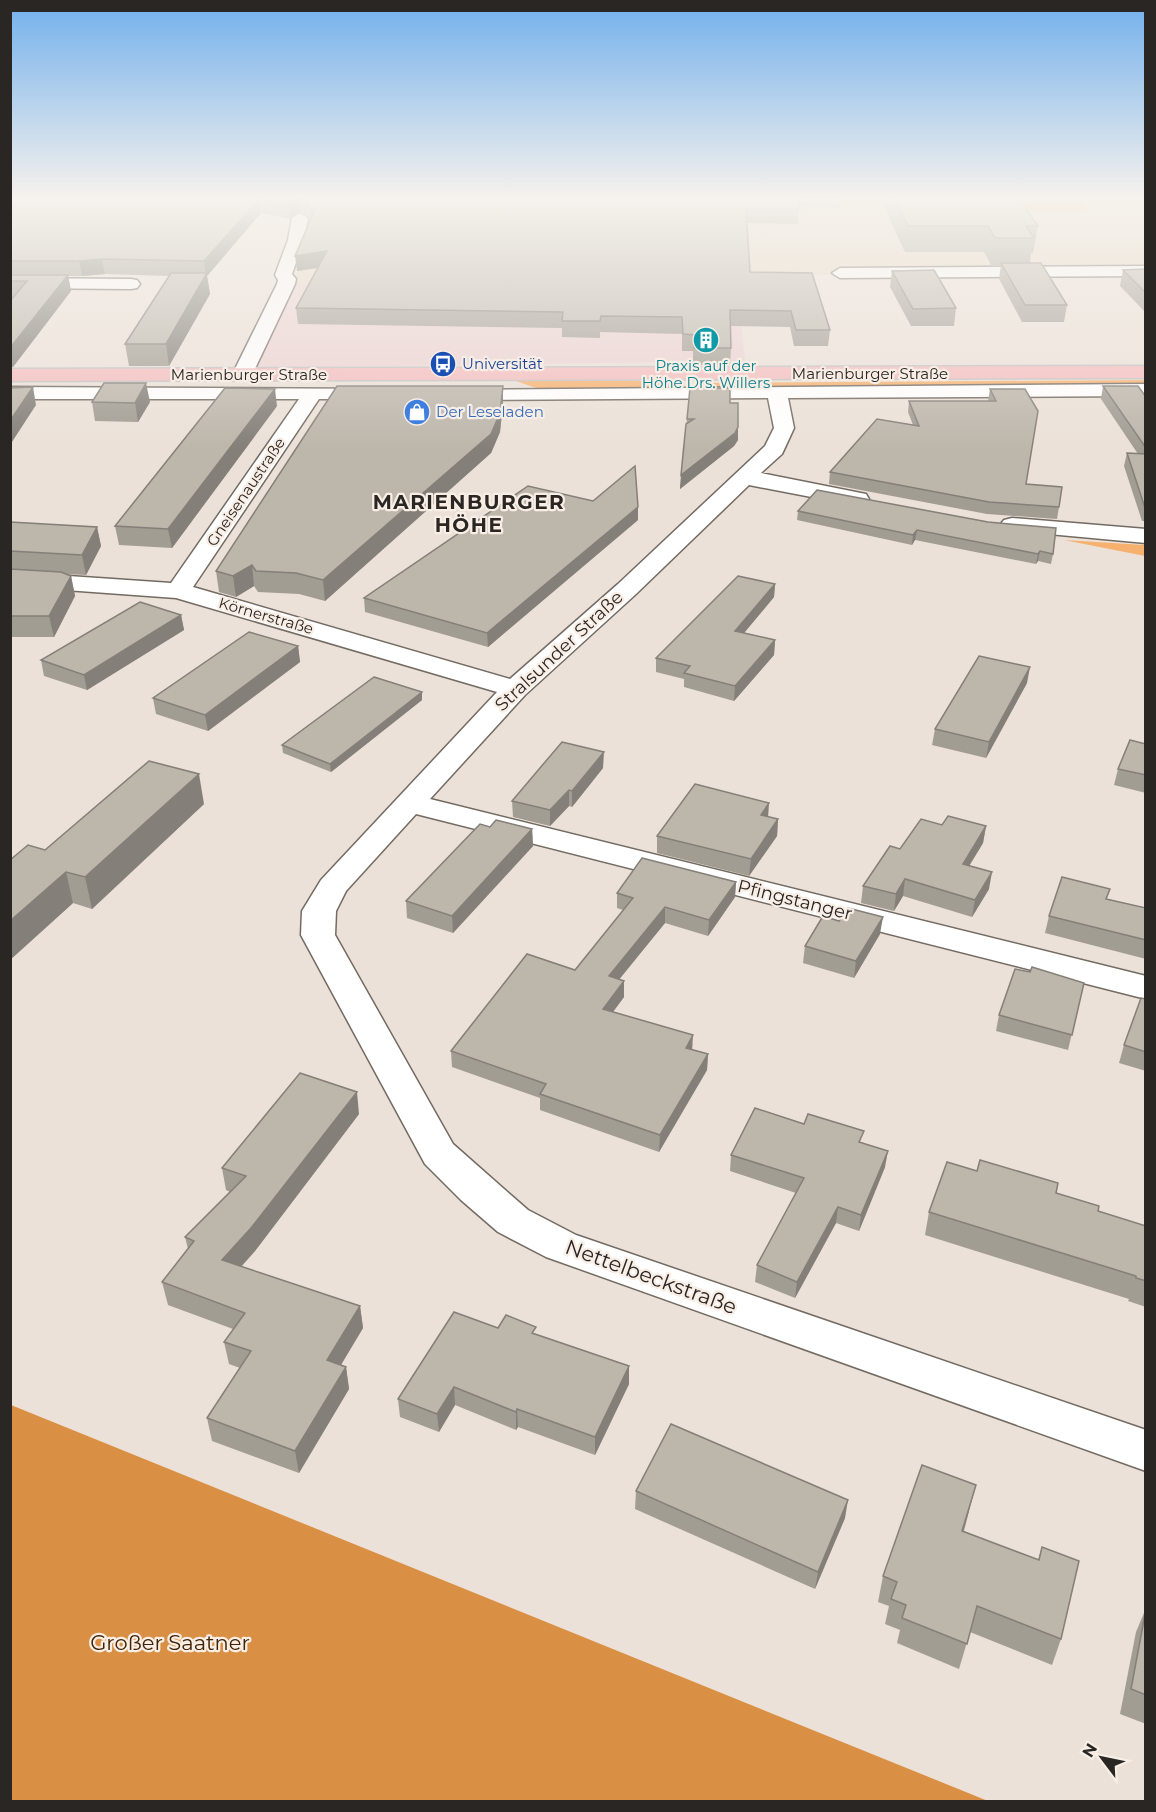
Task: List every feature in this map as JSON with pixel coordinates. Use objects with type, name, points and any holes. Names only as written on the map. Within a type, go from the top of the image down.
[{"type":"main road","name":"Marienburger Straße","points":[[10,375],[1146,372]]},
{"type":"street","points":[[242,375],[286,281]]},
{"type":"street","points":[[10,283],[131,284]]},
{"type":"street","name":"Marienburger Straße","points":[[487,374],[532,394]]},
{"type":"street","name":"Marienburger Straße","points":[[443,393],[1146,390]]},
{"type":"street","name":"Marienburger Straße","points":[[10,393],[396,393]]},
{"type":"street","name":"Gneisenaustraße","points":[[178,591],[313,393]]},
{"type":"street","name":"Stralsunder Straße","points":[[319,910],[332,887],[515,689],[627,589],[774,449],[784,428],[777,393]]},
{"type":"street","points":[[745,477],[883,504]]},
{"type":"street","points":[[987,523],[1146,536]]},
{"type":"street","name":"Körnerstraße","points":[[10,579],[178,591],[515,689]]},
{"type":"street","name":"Pfingstanger","points":[[409,803],[1146,988]]},
{"type":"street","name":"Nettelbeckstraße","points":[[319,910],[318,936],[439,1154],[513,1221],[561,1246],[1146,1451]]},
{"type":"shaded area","points":[[296,281],[764,281],[737,286]]},
{"type":"shaded area","points":[[296,282],[737,286],[745,361],[249,368]]},
{"type":"shaded area","points":[[1145,380],[1146,386],[708,388],[704,387],[703,383]]},
{"type":"shaded area","points":[[516,381],[682,381],[682,388],[536,388]]},
{"type":"shaded area","points":[[1064,540],[1145,545],[1145,556]]},
{"type":"green space","name":"Großer Saatner","points":[[11,1405],[988,1801],[11,1801]]},
{"type":"building","points":[[10,281],[64,281],[10,348],[10,301],[27,281]]},
{"type":"building","points":[[166,281],[203,281],[166,344],[125,344]]},
{"type":"building","points":[[311,281],[814,281],[830,330],[796,330],[791,311],[730,310],[731,348],[694,348],[695,335],[683,334],[682,317],[601,316],[600,321],[562,321],[563,312],[296,308]]},
{"type":"building","points":[[897,281],[940,281],[956,308],[913,309]]},
{"type":"building","points":[[1011,281],[1052,281],[1067,305],[1025,305]]},
{"type":"building","points":[[1134,281],[1146,281],[1146,293]]},
{"type":"building","points":[[104,383],[146,383],[135,403],[92,402]]},
{"type":"building","points":[[337,386],[503,386],[500,413],[491,434],[323,580],[296,573],[256,571],[252,565],[233,576],[216,571]]},
{"type":"building","points":[[1103,386],[1138,386],[1146,397],[1146,448]]},
{"type":"building","points":[[33,387],[10,421],[10,388]]},
{"type":"building","points":[[225,388],[275,389],[168,529],[115,526]]},
{"type":"building","points":[[690,388],[730,388],[730,403],[738,403],[738,427],[735,433],[681,475],[686,424],[694,419],[687,419]]},
{"type":"building","points":[[990,389],[1025,389],[1038,411],[1026,484],[1062,487],[1059,507],[989,502],[830,472],[877,419],[919,426],[909,401],[996,401]]},
{"type":"building","points":[[1127,453],[1146,454],[1146,508],[1145,508]]},
{"type":"building","points":[[635,466],[638,507],[487,633],[364,598],[528,486],[593,501]]},
{"type":"building","points":[[817,490],[988,522],[1056,528],[1053,554],[1040,551],[1038,554],[917,530],[913,535],[798,511]]},
{"type":"building","points":[[10,522],[97,527],[82,555],[10,551]]},
{"type":"building","points":[[10,569],[61,572],[71,576],[49,616],[10,616]]},
{"type":"building","points":[[738,576],[775,584],[735,631],[775,640],[735,686],[684,673],[690,666],[656,658]]},
{"type":"building","points":[[140,602],[181,615],[84,675],[41,660]]},
{"type":"building","points":[[249,632],[298,646],[205,715],[153,698]]},
{"type":"building","points":[[979,656],[1030,667],[989,742],[935,729]]},
{"type":"building","points":[[374,677],[422,692],[330,764],[282,745]]},
{"type":"building","points":[[1130,740],[1146,744],[1146,775],[1118,769]]},
{"type":"building","points":[[562,742],[604,752],[572,791],[569,790],[550,810],[512,801]]},
{"type":"building","points":[[149,761],[199,774],[85,877],[66,872],[10,921],[10,860],[28,845],[45,850]]},
{"type":"building","points":[[695,784],[769,803],[761,815],[778,819],[751,859],[657,836]]},
{"type":"building","points":[[948,816],[986,826],[963,864],[992,872],[975,900],[905,879],[896,894],[863,886],[890,846],[900,849],[921,819],[942,825]]},
{"type":"building","points":[[496,820],[532,829],[452,916],[406,901],[480,824],[490,827]]},
{"type":"building","points":[[642,858],[736,882],[709,920],[665,907],[609,976],[624,981],[603,1009],[693,1035],[686,1048],[708,1054],[660,1135],[540,1094],[546,1084],[451,1051],[527,954],[575,970],[633,898],[617,893]]},
{"type":"building","points":[[1062,877],[1110,889],[1106,899],[1146,908],[1146,940],[1049,916]]},
{"type":"building","points":[[848,908],[883,917],[856,961],[805,946],[823,916],[839,921]]},
{"type":"building","points":[[1032,967],[1084,983],[1072,1035],[999,1015],[1015,969],[1030,972]]},
{"type":"building","points":[[1141,998],[1146,999],[1146,1052],[1124,1045]]},
{"type":"building","points":[[300,1073],[357,1092],[251,1228],[222,1260],[360,1306],[327,1360],[346,1367],[295,1451],[207,1418],[251,1351],[224,1342],[245,1313],[162,1282],[194,1241],[185,1237],[246,1176],[222,1168]]},
{"type":"building","points":[[755,1108],[804,1124],[808,1114],[864,1131],[859,1142],[888,1151],[861,1215],[838,1207],[797,1282],[757,1265],[804,1178],[731,1155]]},
{"type":"building","points":[[980,1160],[1058,1183],[1056,1193],[1099,1206],[1098,1211],[1146,1226],[1146,1281],[929,1212],[947,1162],[977,1171]]},
{"type":"building","points":[[454,1312],[498,1328],[506,1315],[536,1327],[532,1333],[629,1366],[595,1437],[517,1409],[516,1412],[454,1387],[437,1414],[398,1399]]},
{"type":"building","points":[[671,1424],[848,1500],[818,1572],[636,1491]]},
{"type":"building","points":[[922,1465],[976,1485],[962,1531],[1039,1560],[1042,1547],[1079,1561],[1061,1639],[977,1606],[967,1644],[902,1618],[906,1605],[891,1599],[897,1582],[883,1576]]},
{"type":"building","points":[[1146,1609],[1146,1695],[1131,1689]]},
{"type":"place","name":"Praxis auf der Höhe Drs. Willers","points":[[706,340]]},
{"type":"place","name":"Universität","points":[[443,364]]},
{"type":"place","name":"Der Leseladen","points":[[417,412]]},
{"type":"district","name":"MARIENBURGER HÖHE","points":[[469,514]]}]
